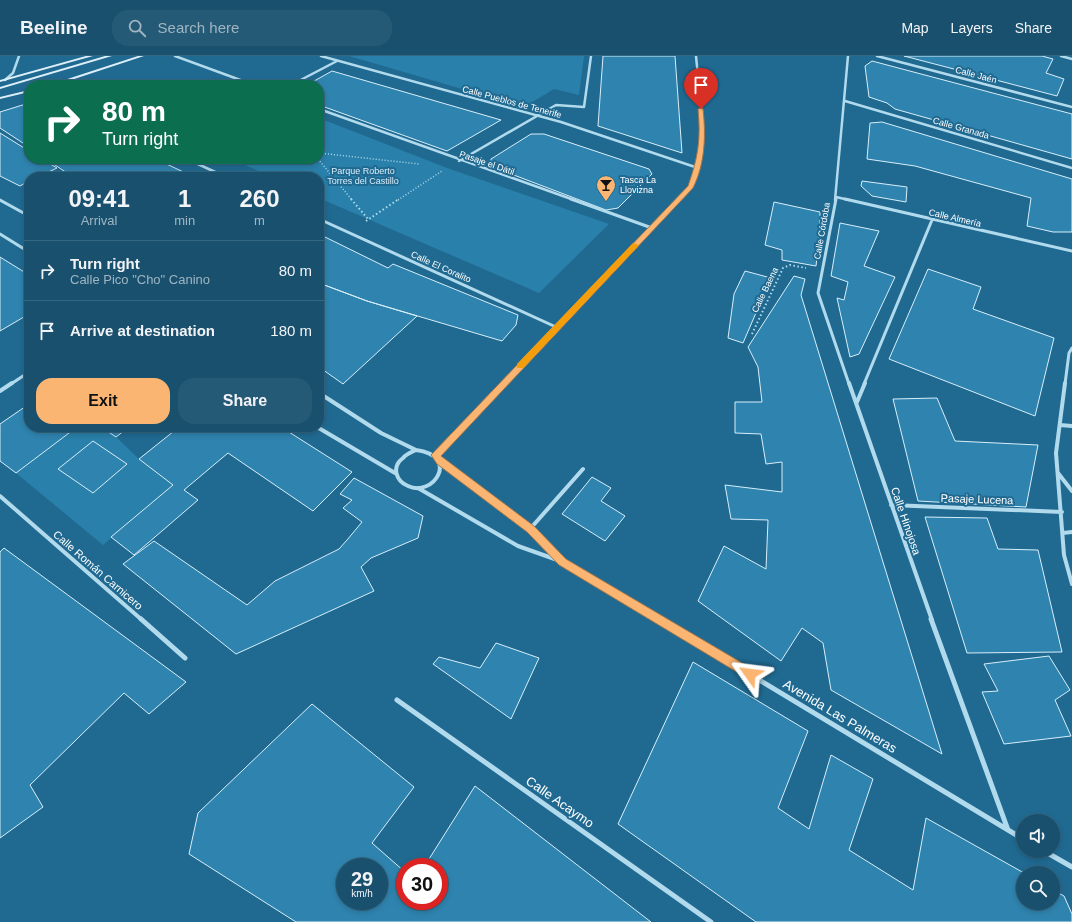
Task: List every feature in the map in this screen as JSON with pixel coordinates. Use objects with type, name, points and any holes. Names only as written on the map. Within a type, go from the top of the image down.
[{"type":"main road","points":[[0,81],[91,56]]},
{"type":"main road","points":[[28,80],[110,56]]},
{"type":"main road","points":[[69,80],[142,56]]},
{"type":"main road","points":[[0,88],[24,81]]},
{"type":"main road","points":[[0,98],[24,92]]},
{"type":"street","points":[[6,80],[13,72],[18,56]]},
{"type":"street","points":[[175,56],[240,80]]},
{"type":"street","name":"Calle Pueblos de Tenerife","points":[[321,56],[537,116],[698,168]]},
{"type":"street","points":[[459,161],[556,105],[584,107],[591,56]]},
{"type":"street","points":[[436,455],[556,327],[691,187],[698,168],[703,136],[696,56]]},
{"type":"street","name":"Calle Córdoba","points":[[848,56],[836,197],[818,293],[857,403]]},
{"type":"street","name":"Calle Jaén","points":[[877,56],[1072,107]]},
{"type":"street","points":[[1061,56],[1072,59]]},
{"type":"street","points":[[301,80],[337,61]]},
{"type":"street","name":"Calle Granada","points":[[845,101],[1072,168]]},
{"type":"street","name":"Pasaje el Dátil","points":[[324,111],[459,161],[652,228]]},
{"type":"street","points":[[198,164],[215,172]]},
{"type":"street","name":"Calle Almería","points":[[836,197],[1072,252]]},
{"type":"street","points":[[0,200],[24,213]]},
{"type":"street","points":[[857,403],[932,220]]},
{"type":"street","name":"Calle El Coralito","points":[[324,221],[556,327]]},
{"type":"street","points":[[0,234],[24,249]]},
{"type":"street","points":[[1072,348],[1069,353],[1056,454],[1062,512],[1064,555],[1072,584]]},
{"type":"street","points":[[0,391],[24,375]]},
{"type":"street","points":[[324,396],[381,433],[416,450]]},
{"type":"street","name":"Calle Hinojosa","points":[[857,403],[891,505],[1008,830]]},
{"type":"street","points":[[1060,425],[1072,426]]},
{"type":"street","points":[[324,431],[395,473]]},
{"type":"street","points":[[416,450],[427,450],[436,455],[440,461],[441,468],[438,475],[427,486],[418,488],[407,487],[399,482],[395,473],[396,463],[404,454],[416,450]]},
{"type":"street","name":"Avenida Las Palmeras","points":[[440,461],[530,529],[562,562]]},
{"type":"street","points":[[530,529],[583,469]]},
{"type":"street","points":[[1058,472],[1072,491]]},
{"type":"street","name":"Avenida Las Palmeras","points":[[418,488],[518,546],[562,562],[590,578],[1016,835]]},
{"type":"street","name":"Calle Román Carnicero","points":[[0,496],[185,658]]},
{"type":"street","name":"Pasaje Lucena","points":[[891,505],[1062,512]]},
{"type":"street","points":[[1063,533],[1072,532]]},
{"type":"street","name":"Calle Acaymo","points":[[397,700],[710,922]]},
{"type":"street","points":[[1056,858],[1072,867]]},
{"type":"path","points":[[324,154],[424,165]]},
{"type":"path","points":[[350,233],[459,161]]},
{"type":"path","points":[[322,164],[368,220]]},
{"type":"path","name":"Calle Baena","points":[[752,334],[783,268],[787,265],[792,265],[822,271]]},
{"type":"green space","points":[[349,56],[584,56],[579,95],[554,89],[524,107]]},
{"type":"green space","name":"Parque Roberto Torres del Castillo","points":[[324,120],[447,168],[609,224],[539,293],[324,200],[324,172],[261,172],[243,164],[324,164]]},
{"type":"green space","points":[[70,432],[108,432],[116,437],[139,459],[173,485],[103,545],[16,473]]},
{"type":"building","points":[[603,56],[675,56],[682,153],[598,126]]},
{"type":"building","points":[[904,56],[1042,56],[1053,59],[1046,73],[1064,79],[1057,96]]},
{"type":"building","points":[[872,61],[1072,114],[1072,159],[895,109],[887,103],[869,97],[865,66]]},
{"type":"building","points":[[332,71],[501,120],[447,151],[324,107],[324,80],[316,80]]},
{"type":"building","points":[[24,105],[24,144],[0,128],[0,112]]},
{"type":"building","points":[[882,122],[1072,179],[1072,232],[1053,232],[1027,226],[1031,198],[915,166],[867,159],[870,123]]},
{"type":"building","points":[[0,133],[24,148],[24,164],[50,164],[57,168],[49,172],[24,172],[24,184],[20,186],[0,176]]},
{"type":"building","points":[[531,134],[544,134],[649,169],[652,174],[618,208],[606,210],[490,166],[491,159]]},
{"type":"building","points":[[54,164],[167,164],[183,172],[66,172]]},
{"type":"building","points":[[862,181],[907,187],[906,202],[872,196],[861,186]]},
{"type":"building","points":[[774,202],[820,212],[820,230],[816,266],[782,260],[782,250],[765,245]]},
{"type":"building","points":[[840,223],[879,231],[864,266],[895,277],[859,354],[850,357],[837,298],[844,300],[848,282],[831,276]]},
{"type":"building","points":[[324,238],[388,268],[393,264],[518,315],[516,325],[502,341],[367,301],[324,285]]},
{"type":"building","points":[[0,257],[24,272],[24,317],[0,331]]},
{"type":"building","points":[[928,269],[981,287],[973,309],[1054,338],[1035,416],[889,359]]},
{"type":"building","points":[[745,271],[771,278],[743,343],[728,338],[734,294]]},
{"type":"building","points":[[794,276],[805,279],[801,295],[942,754],[831,690],[823,643],[802,628],[781,661],[698,601],[724,546],[766,569],[768,520],[731,519],[725,485],[782,492],[782,462],[766,464],[761,434],[735,433],[735,402],[762,402],[758,367],[748,347]]},
{"type":"building","points":[[324,285],[367,301],[417,316],[343,384],[324,371]]},
{"type":"building","points":[[937,398],[955,441],[1038,445],[1026,507],[918,501],[893,399]]},
{"type":"building","points":[[24,407],[24,432],[70,432],[16,473],[0,461],[0,424]]},
{"type":"building","points":[[108,432],[122,432],[116,437]]},
{"type":"building","points":[[173,432],[289,432],[352,472],[313,511],[228,453],[184,490],[198,500],[134,555],[111,537],[173,485],[139,459]]},
{"type":"building","points":[[93,441],[127,464],[93,493],[58,469]]},
{"type":"building","points":[[592,477],[611,488],[601,501],[625,516],[605,541],[562,514]]},
{"type":"building","points":[[354,478],[423,516],[418,538],[371,558],[361,567],[374,591],[236,654],[123,564],[154,541],[247,605],[275,581],[339,549],[347,540],[362,522],[343,508],[352,500],[340,494]]},
{"type":"building","points":[[925,517],[987,518],[998,549],[1038,550],[1062,652],[967,653]]},
{"type":"building","points":[[4,548],[186,682],[149,714],[124,693],[30,785],[43,807],[0,838],[0,552]]},
{"type":"building","points":[[496,643],[539,658],[511,719],[433,664],[439,657],[480,668]]},
{"type":"building","points":[[1049,656],[1070,690],[1055,700],[1071,736],[1004,744],[982,692],[998,691],[984,664]]},
{"type":"building","points":[[693,662],[808,731],[778,808],[809,829],[831,755],[873,779],[849,850],[913,890],[926,818],[1016,869],[1016,910],[1060,910],[1060,894],[1064,896],[1072,914],[1072,922],[756,922],[618,824]]},
{"type":"building","points":[[312,704],[414,787],[372,843],[396,864],[396,910],[448,910],[448,858],[430,858],[475,786],[651,922],[296,922],[189,854],[198,813]]},
{"type":"slow traffic","points":[[520,366],[635,245]]},
{"type":"place","name":"Tasca La Llovizna","points":[[606,202]]},
{"type":"route","points":[[701,109],[703,136],[698,168],[691,187],[556,327],[436,455],[440,461],[530,529],[562,562],[750,674]]}]
